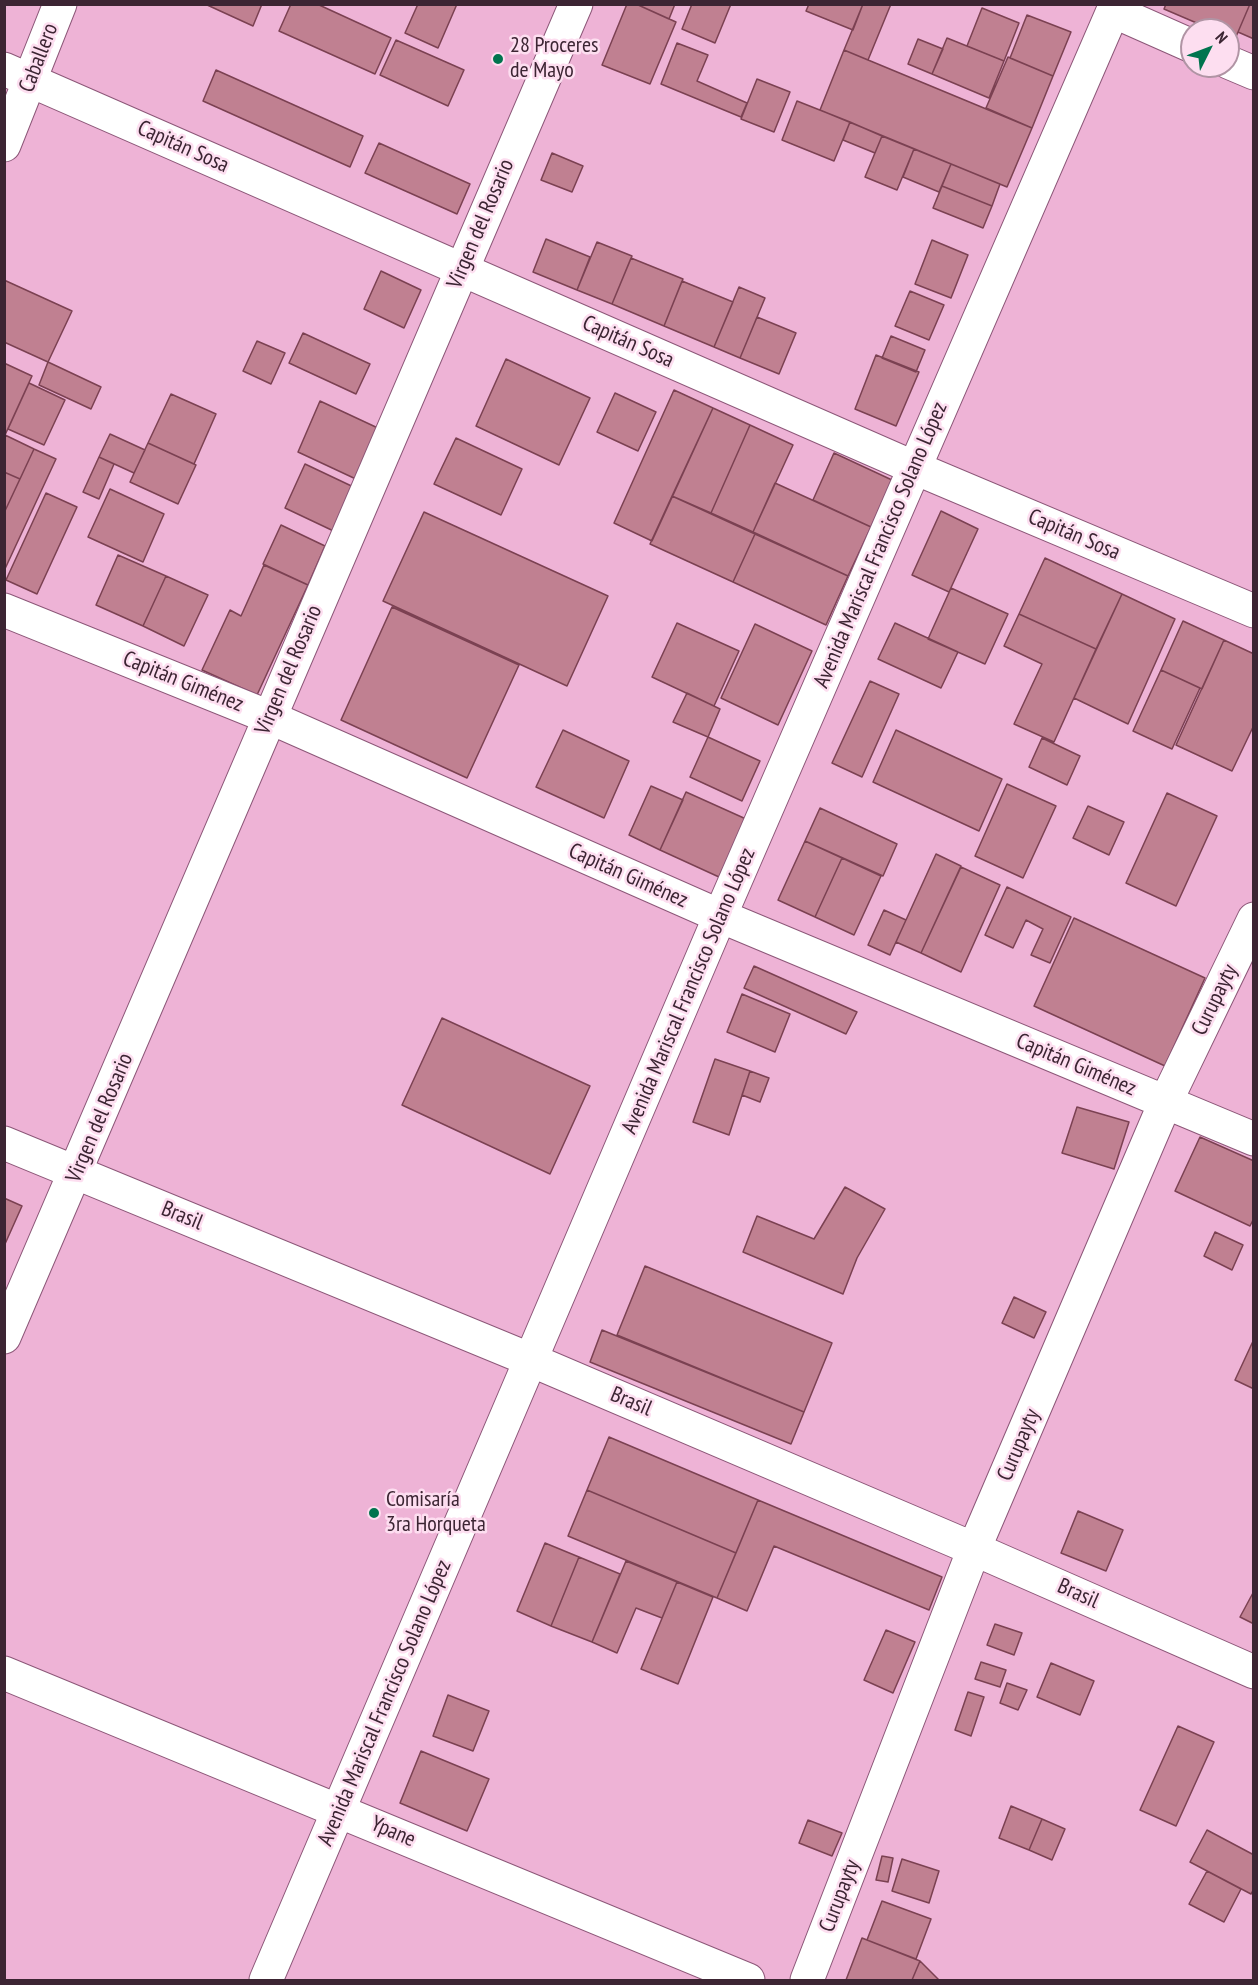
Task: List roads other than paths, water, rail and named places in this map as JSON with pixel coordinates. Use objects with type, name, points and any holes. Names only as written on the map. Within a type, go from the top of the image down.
[{"type":"street","name":"Caballero","points":[[4,145],[18,75],[60,4]]},
{"type":"street","name":"Virgen del Rosario","points":[[4,1337],[576,4]]},
{"type":"street","points":[[1109,7],[1180,40]]},
{"type":"street","name":"Avenida Mariscal Francisco Solano López","points":[[266,1980],[720,916],[915,468],[1109,7]]},
{"type":"street","points":[[1240,67],[1254,73]]},
{"type":"street","name":"Capitán Sosa","points":[[18,75],[915,468],[1254,611]]},
{"type":"street","name":"Capitán Giménez","points":[[4,610],[269,717],[720,916],[1254,1139]]},
{"type":"street","name":"Curupayty","points":[[807,1980],[974,1549],[1165,1103],[1254,919]]},
{"type":"street","name":"Brasil","points":[[4,1143],[531,1359],[1254,1672]]},
{"type":"street","name":"Ypane","points":[[4,1672],[748,1980]]},
{"type":"place","name":"28 Proceres de Mayo","points":[[498,59]]},
{"type":"place","name":"Comisaría 3ra Horqueta","points":[[374,1513]]}]
